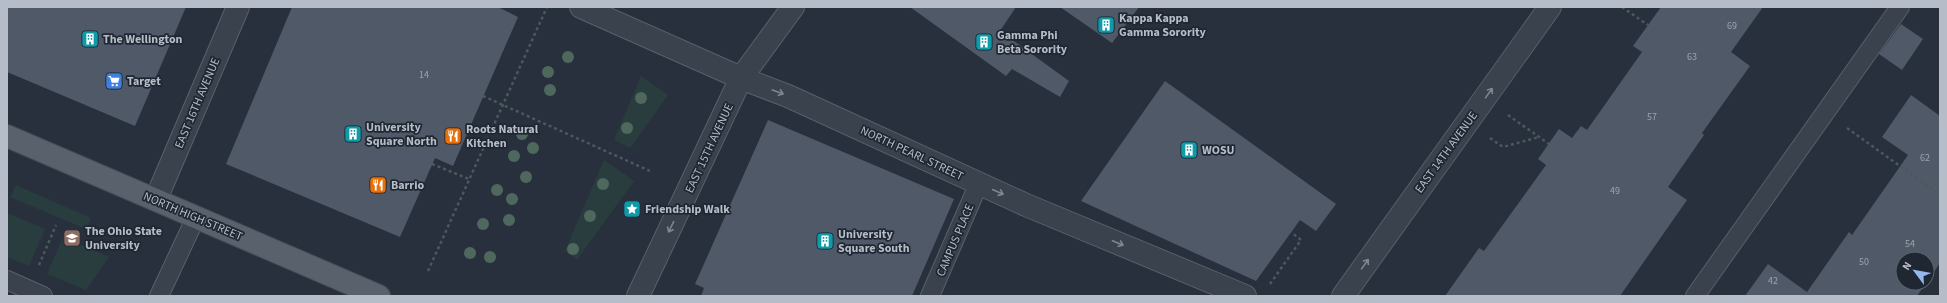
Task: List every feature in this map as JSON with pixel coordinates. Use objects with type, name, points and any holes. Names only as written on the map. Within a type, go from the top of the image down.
[{"type":"main road","name":"NORTH HIGH STREET","points":[[7,136],[379,296]]},
{"type":"street","name":"EAST 16TH AVENUE","points":[[156,200],[238,7]]},
{"type":"street","name":"NORTH PEARL STREET","points":[[581,7],[741,78],[788,96],[979,183],[1245,296]]},
{"type":"street","name":"EAST 15TH AVENUE","points":[[638,296],[741,78],[793,7]]},
{"type":"street","name":"EAST 14TH AVENUE","points":[[1343,296],[1550,7]]},
{"type":"lane","points":[[1696,296],[1900,7]]},
{"type":"lane","name":"CAMPUS PLACE","points":[[930,296],[979,183]]},
{"type":"lane","points":[[159,296],[196,217]]},
{"type":"lane","points":[[7,280],[35,293]]},
{"type":"path","points":[[428,271],[547,7]]},
{"type":"path","points":[[1622,7],[1648,26]]},
{"type":"path","points":[[483,96],[650,171]]},
{"type":"path","points":[[1825,112],[1940,195]]},
{"type":"path","points":[[1508,115],[1549,144]]},
{"type":"path","points":[[1490,138],[1503,147],[1539,137]]},
{"type":"path","points":[[432,164],[469,179]]},
{"type":"path","points":[[35,293],[56,225]]},
{"type":"path","points":[[1265,290],[1301,240],[1291,232]]},
{"type":"shaded area","points":[[641,76],[668,95],[630,148],[614,140]]},
{"type":"shaded area","points":[[604,160],[634,181],[577,260],[565,251]]},
{"type":"shaded area","points":[[16,185],[91,218],[86,229],[10,197]]},
{"type":"shaded area","points":[[7,213],[45,229],[29,266],[7,257]]},
{"type":"shaded area","points":[[63,237],[109,257],[86,290],[47,274]]},
{"type":"building","name":"The Wellington","points":[[7,7],[186,7],[135,126],[7,72]]},
{"type":"building","name":"University Square North","points":[[292,7],[498,7],[518,17],[453,166],[435,158],[400,237],[226,164]]},
{"type":"building","name":"Gamma Phi Beta Sorority","points":[[910,7],[1016,7],[1000,31],[1069,81],[1060,97],[1012,69],[1006,76]]},
{"type":"building","name":"Kappa Kappa Gamma Sorority","points":[[1060,7],[1139,7],[1112,43]]},
{"type":"building","points":[[1661,7],[1763,7],[1731,52],[1750,66],[1702,133],[1704,135],[1668,187],[1687,200],[1620,296],[1445,296],[1479,248],[1484,251],[1546,165],[1538,159],[1559,129],[1572,138],[1581,126],[1587,130],[1642,52],[1633,46]]},
{"type":"building","points":[[1901,24],[1923,39],[1902,70],[1879,54]]},
{"type":"building","name":"WOSU","points":[[1165,81],[1336,204],[1316,231],[1300,220],[1256,281],[1081,201]]},
{"type":"building","points":[[1911,95],[1940,116],[1940,263],[1935,270],[1935,251],[1895,251],[1895,291],[1920,291],[1917,296],[1745,296],[1768,264],[1807,292],[1849,232],[1852,235],[1908,155],[1882,137]]},
{"type":"building","name":"University Square South","points":[[768,120],[954,199],[912,296],[701,296],[704,288],[695,284]]},
{"type":"place","name":"Kappa Kappa Gamma Sorority","points":[[1106,25]]},
{"type":"place","name":"The Wellington","points":[[90,39]]},
{"type":"place","name":"Gamma Phi Beta Sorority","points":[[984,42]]},
{"type":"place","name":"Target","points":[[114,81]]},
{"type":"place","name":"University Square North","points":[[353,134]]},
{"type":"place","name":"Roots Natural Kitchen","points":[[453,136]]},
{"type":"place","name":"WOSU","points":[[1189,150]]},
{"type":"place","name":"Barrio","points":[[378,185]]},
{"type":"place","name":"Friendship Walk","points":[[632,209]]},
{"type":"place","name":"The Ohio State University","points":[[72,238]]},
{"type":"place","name":"University Square South","points":[[825,241]]}]
